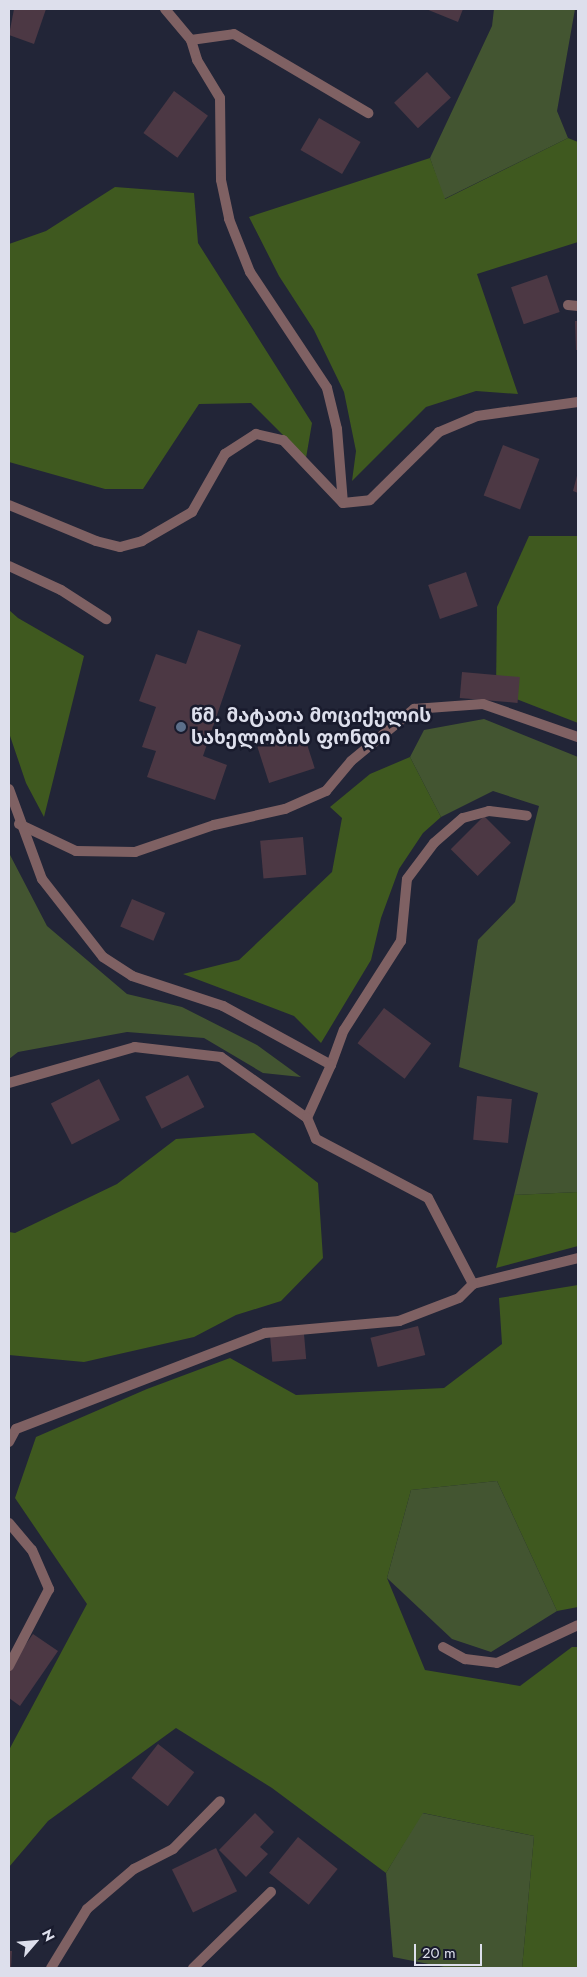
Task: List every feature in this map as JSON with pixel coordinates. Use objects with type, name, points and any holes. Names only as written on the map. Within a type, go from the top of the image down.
[{"type":"street","points":[[164,9],[191,40],[197,60],[220,98],[220,180],[232,228],[250,272],[301,345],[327,388],[337,429],[343,503]]},
{"type":"street","points":[[191,40],[234,34],[368,114]]},
{"type":"street","points":[[343,503],[370,500],[439,432],[478,416],[578,402]]},
{"type":"street","points":[[9,505],[96,541],[120,546],[132,544],[192,512],[225,454],[256,434],[282,440],[343,503]]},
{"type":"street","points":[[9,566],[61,590],[106,619]]},
{"type":"street","points":[[20,824],[76,852],[135,852],[214,825],[285,809],[326,791],[351,761],[414,709],[483,704],[578,736]]},
{"type":"street","points":[[9,789],[20,824],[42,879],[103,956],[132,976],[223,1006],[331,1065]]},
{"type":"street","points":[[307,1118],[331,1065],[344,1030],[401,941],[407,879],[434,843],[463,818],[489,811],[527,816]]},
{"type":"street","points":[[9,1083],[135,1047],[221,1057],[307,1118],[316,1139],[428,1198],[473,1284]]},
{"type":"street","points":[[9,1442],[16,1429],[266,1333],[399,1321],[459,1298],[473,1284],[578,1258]]},
{"type":"street","points":[[9,1523],[32,1550],[49,1590],[9,1666]]},
{"type":"street","points":[[443,1647],[465,1659],[497,1662],[578,1625]]},
{"type":"street","points":[[51,1968],[87,1909],[134,1869],[173,1849],[220,1801]]},
{"type":"street","points":[[193,1968],[271,1892]]},
{"type":"green space","points":[[494,9],[575,9],[557,111],[568,138],[444,199],[430,158],[492,26]]},
{"type":"green space","points":[[568,138],[578,142],[578,242],[477,274],[518,394],[476,391],[426,407],[352,481],[356,451],[344,392],[314,330],[279,276],[249,217],[430,158],[445,199]]},
{"type":"green space","points":[[115,187],[194,193],[198,243],[312,423],[306,458],[251,403],[199,404],[143,489],[105,489],[9,462],[9,244],[46,231]]},
{"type":"green space","points":[[529,536],[578,536],[578,723],[496,691],[497,607]]},
{"type":"green space","points":[[9,610],[18,618],[84,656],[44,817],[26,783],[9,733]]},
{"type":"green space","points":[[484,719],[578,757],[578,1192],[514,1195],[538,1093],[459,1067],[478,940],[515,902],[539,806],[493,791],[441,817],[410,757],[424,730]]},
{"type":"green space","points":[[410,757],[441,817],[423,833],[399,869],[381,918],[371,960],[321,1043],[294,1016],[183,974],[239,960],[332,872],[342,818],[330,807],[370,774]]},
{"type":"green space","points":[[9,853],[47,926],[127,994],[182,1007],[257,1045],[301,1077],[263,1073],[204,1038],[127,1032],[18,1052],[9,1059]]},
{"type":"green space","points":[[254,1133],[318,1183],[323,1258],[281,1301],[236,1315],[194,1337],[84,1362],[9,1355],[9,1232],[15,1233],[117,1184],[176,1139]]},
{"type":"green space","points":[[578,1192],[578,1246],[496,1268],[514,1195]]},
{"type":"green space","points":[[578,1285],[578,1607],[557,1611],[497,1481],[411,1490],[387,1578],[425,1670],[520,1686],[572,1647],[578,1647],[578,1968],[522,1968],[534,1836],[423,1813],[386,1873],[272,1788],[176,1728],[48,1821],[9,1867],[9,1750],[87,1604],[15,1498],[36,1437],[147,1389],[230,1358],[296,1395],[444,1388],[502,1344],[499,1298]]},
{"type":"green space","points":[[497,1481],[557,1611],[491,1652],[452,1639],[387,1578],[411,1490]]},
{"type":"green space","points":[[422,1813],[534,1836],[522,1968],[449,1968],[393,1957],[386,1873]]},
{"type":"building","points":[[14,9],[46,9],[34,44],[9,35]]},
{"type":"building","points":[[426,9],[463,9],[458,22]]},
{"type":"building","points":[[427,72],[451,98],[418,128],[394,103]]},
{"type":"building","points":[[174,91],[208,116],[177,158],[143,133]]},
{"type":"building","points":[[319,118],[361,142],[342,174],[300,150]]},
{"type":"building","points":[[547,275],[560,312],[524,324],[511,287]]},
{"type":"building","points":[[575,321],[578,321],[578,350],[576,350]]},
{"type":"building","points":[[503,445],[539,459],[520,509],[484,495]]},
{"type":"building","points":[[578,472],[578,493],[573,491]]},
{"type":"building","points":[[466,572],[478,606],[440,619],[428,585]]},
{"type":"building","name":"წმ. მატათა მოციქულის სახელობის ფონდი","points":[[198,630],[241,645],[203,756],[227,765],[215,800],[147,777],[156,751],[142,747],[156,707],[139,701],[156,654],[186,664]]},
{"type":"building","points":[[462,672],[520,677],[518,703],[460,698]]},
{"type":"building","points":[[303,732],[315,768],[269,783],[257,747]]},
{"type":"building","points":[[484,816],[511,843],[478,876],[451,849]]},
{"type":"building","points":[[303,837],[306,875],[263,879],[260,841]]},
{"type":"building","points":[[132,899],[165,913],[153,941],[120,927]]},
{"type":"building","points":[[384,1008],[431,1044],[405,1079],[358,1043]]},
{"type":"building","points":[[188,1075],[204,1107],[162,1129],[145,1097]]},
{"type":"building","points":[[99,1079],[120,1120],[72,1145],[51,1104]]},
{"type":"building","points":[[477,1096],[512,1099],[508,1143],[473,1140]]},
{"type":"building","points":[[418,1326],[425,1355],[378,1367],[370,1338]]},
{"type":"building","points":[[304,1334],[306,1359],[272,1362],[270,1337]]},
{"type":"building","points":[[33,1634],[58,1651],[20,1706],[9,1698],[9,1668]]},
{"type":"building","points":[[158,1744],[194,1772],[168,1806],[132,1778]]},
{"type":"building","points":[[255,1813],[274,1832],[260,1847],[268,1854],[246,1877],[219,1850]]},
{"type":"building","points":[[298,1837],[338,1869],[309,1905],[269,1873]]},
{"type":"building","points":[[216,1848],[237,1891],[193,1913],[172,1869]]},
{"type":"building","points":[[9,1951],[12,1951],[11,1968],[9,1968]]},
{"type":"place","name":"წმ. მატათა მოციქულის სახელობის ფონდი","points":[[181,727]]}]
